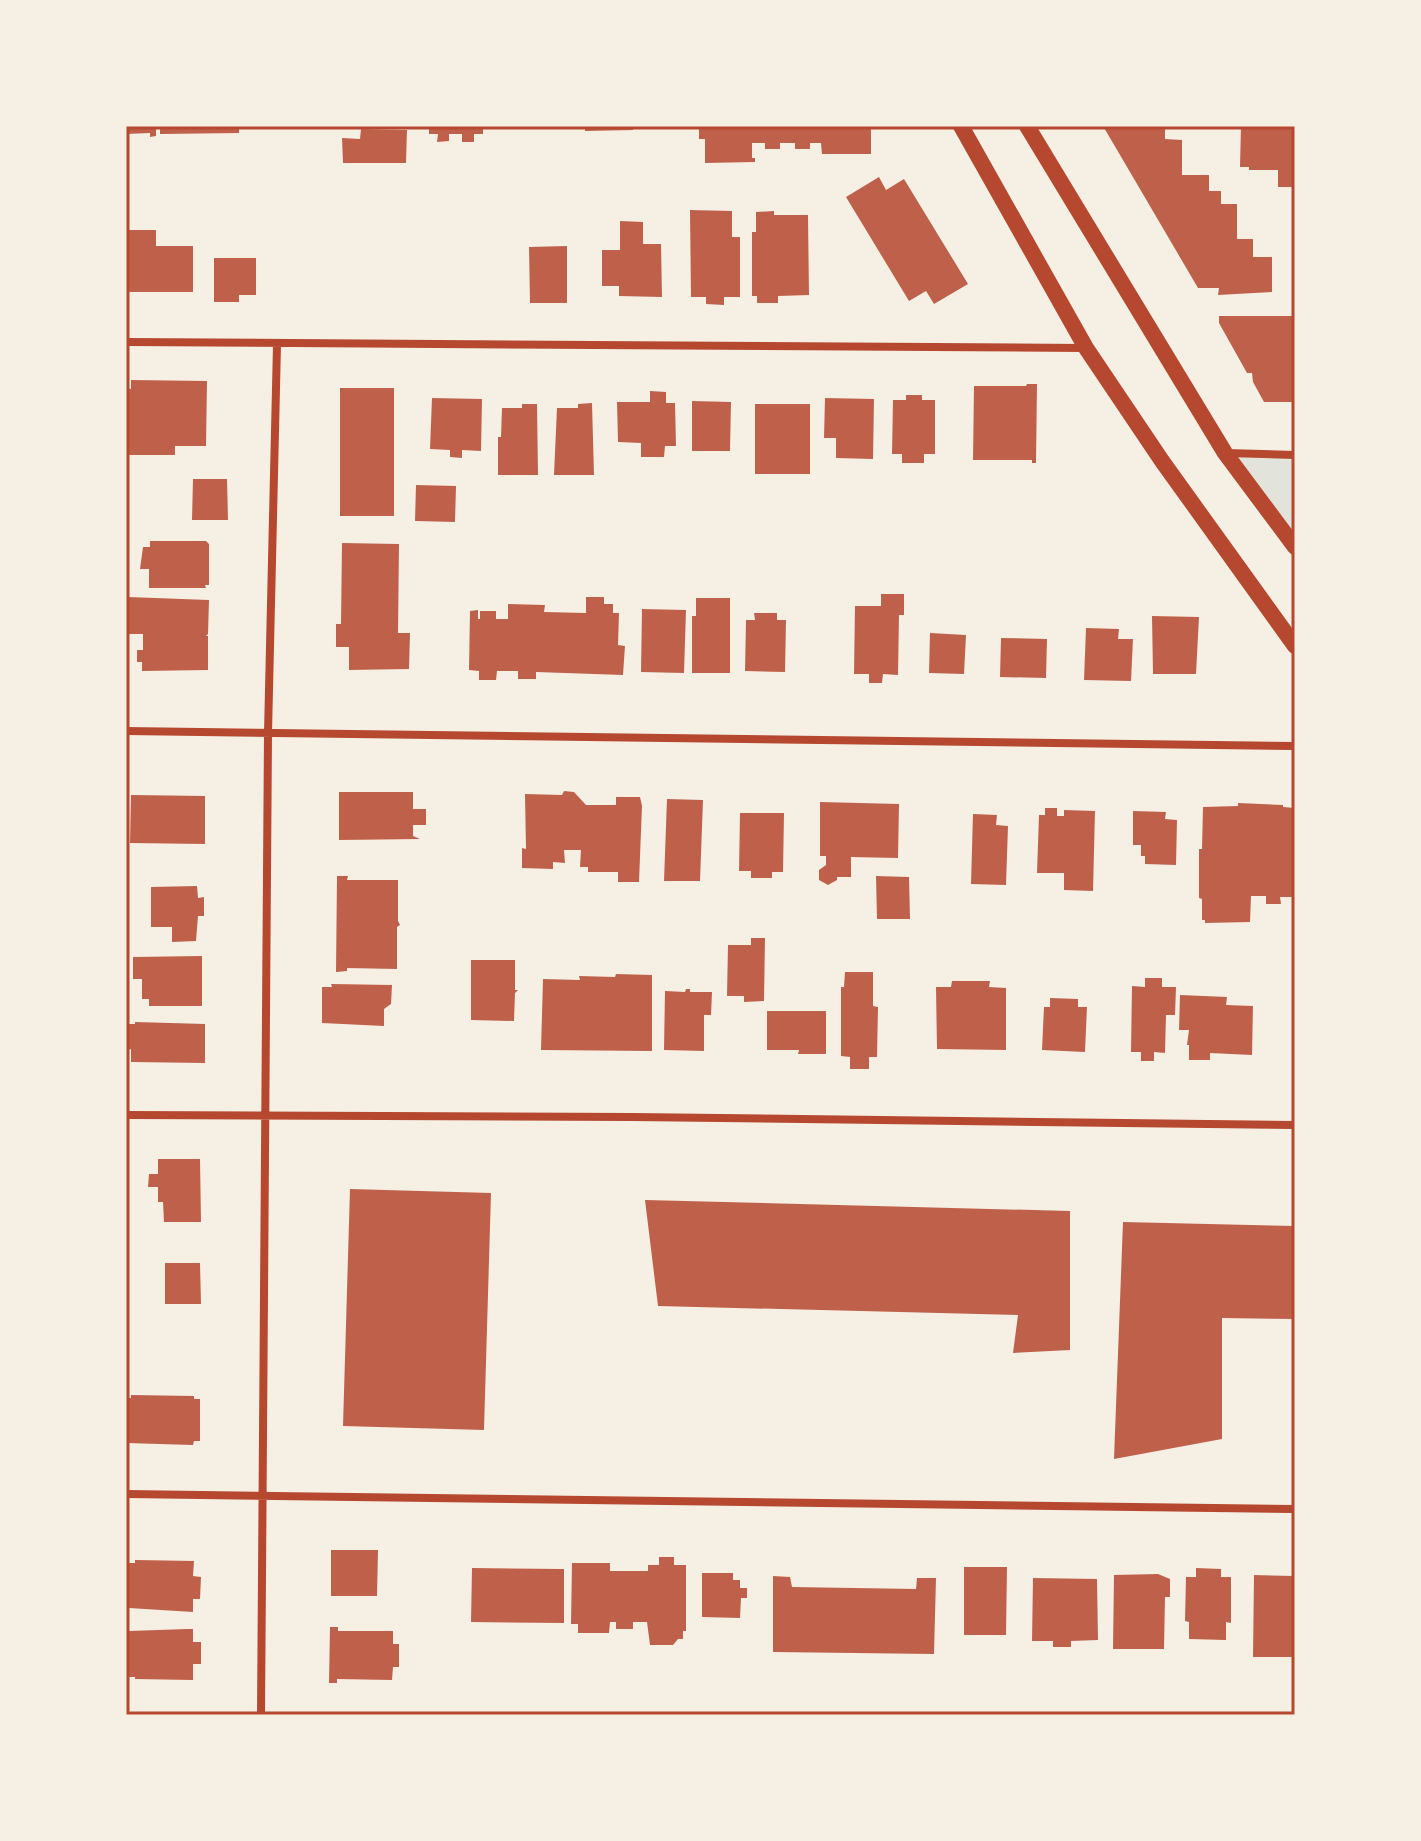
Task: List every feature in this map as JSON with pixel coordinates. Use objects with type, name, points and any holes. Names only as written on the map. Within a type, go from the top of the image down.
[{"type":"main road","points":[[961,126],[1086,348],[1162,461],[1295,646]]},
{"type":"main road","points":[[1027,126],[1225,453],[1295,547]]},
{"type":"street","points":[[126,342],[1086,348]]},
{"type":"street","points":[[261,1715],[268,733],[277,345]]},
{"type":"street","points":[[1225,453],[1295,455]]},
{"type":"street","points":[[126,731],[1295,746]]},
{"type":"street","points":[[126,1115],[1295,1125]]},
{"type":"street","points":[[126,1494],[1295,1509]]},
{"type":"shaded area","points":[[1225,453],[1295,455],[1295,547]]},
{"type":"building","points":[[126,126],[156,126],[156,136],[150,137],[150,133],[126,134]]},
{"type":"building","points":[[160,126],[239,126],[239,133],[160,134]]},
{"type":"building","points":[[429,126],[483,126],[483,134],[474,134],[474,142],[462,142],[462,134],[449,134],[449,141],[437,142],[438,134],[429,134]]},
{"type":"building","points":[[585,126],[633,126],[633,130],[585,131]]},
{"type":"building","points":[[699,126],[871,126],[871,154],[822,154],[821,143],[810,143],[810,149],[795,149],[795,143],[780,143],[780,149],[765,149],[765,143],[752,143],[755,162],[705,163],[705,139],[699,139]]},
{"type":"building","points":[[1103,126],[1165,126],[1165,139],[1182,140],[1182,175],[1209,175],[1209,191],[1221,191],[1221,204],[1237,204],[1237,239],[1253,239],[1253,257],[1272,257],[1272,292],[1218,295],[1219,288],[1198,288]]},
{"type":"building","points":[[1241,126],[1295,126],[1295,187],[1278,187],[1278,170],[1240,167]]},
{"type":"building","points":[[361,129],[407,130],[406,163],[343,163],[342,138],[360,139]]},
{"type":"building","points":[[879,177],[886,190],[904,179],[968,284],[934,304],[926,291],[909,301],[846,197]]},
{"type":"building","points":[[690,210],[732,211],[732,237],[740,237],[740,297],[724,297],[724,305],[706,304],[706,297],[691,297]]},
{"type":"building","points":[[774,211],[774,215],[808,215],[809,295],[778,296],[778,303],[757,303],[757,296],[752,296],[752,232],[756,232],[756,212]]},
{"type":"building","points":[[620,221],[643,222],[643,244],[661,244],[662,297],[619,296],[619,286],[602,286],[602,250],[620,250]]},
{"type":"building","points":[[126,230],[156,230],[156,246],[193,246],[193,292],[126,292]]},
{"type":"building","points":[[567,246],[567,303],[530,303],[529,247]]},
{"type":"building","points":[[214,258],[256,258],[256,295],[239,295],[239,302],[214,302]]},
{"type":"building","points":[[1219,316],[1295,316],[1295,402],[1264,402],[1253,382],[1252,373],[1247,373],[1219,323]]},
{"type":"building","points":[[131,380],[207,381],[206,446],[175,446],[175,455],[126,455],[126,388],[131,389]]},
{"type":"building","points":[[1037,384],[1036,463],[1032,460],[973,460],[974,386]]},
{"type":"building","points":[[340,388],[394,388],[394,516],[340,516]]},
{"type":"building","points":[[650,391],[666,392],[666,403],[675,403],[676,446],[665,446],[664,457],[641,457],[641,443],[618,442],[617,402],[650,402]]},
{"type":"building","points":[[906,395],[922,395],[922,400],[935,400],[935,454],[924,454],[924,463],[902,463],[902,454],[892,454],[893,400],[906,400]]},
{"type":"building","points":[[432,398],[482,399],[481,451],[462,450],[462,458],[450,457],[450,450],[430,449]]},
{"type":"building","points":[[825,398],[874,399],[873,459],[836,458],[836,438],[824,438]]},
{"type":"building","points":[[692,401],[731,402],[730,451],[692,451]]},
{"type":"building","points":[[592,403],[594,475],[554,475],[557,408],[578,408],[578,404]]},
{"type":"building","points":[[522,404],[537,404],[538,475],[498,475],[502,408],[522,408]]},
{"type":"building","points":[[755,404],[810,404],[810,474],[755,474]]},
{"type":"building","points":[[193,479],[227,479],[228,520],[192,520]]},
{"type":"building","points":[[416,485],[456,486],[455,522],[415,521]]},
{"type":"building","points":[[150,541],[206,541],[209,544],[209,585],[205,585],[206,588],[149,588],[149,569],[140,569],[143,547],[150,547]]},
{"type":"building","points":[[342,543],[399,544],[398,633],[410,633],[409,669],[349,670],[349,647],[336,647],[336,624],[341,624]]},
{"type":"building","points":[[881,594],[904,594],[904,615],[899,615],[898,675],[883,674],[882,683],[869,683],[869,674],[854,674],[855,606],[881,606]]},
{"type":"building","points":[[128,597],[209,600],[206,636],[208,670],[142,671],[142,662],[137,662],[137,650],[143,650],[143,634],[128,634]]},
{"type":"building","points":[[586,597],[604,597],[604,604],[613,604],[613,613],[619,613],[618,645],[625,646],[623,675],[536,672],[536,679],[518,679],[518,671],[497,671],[496,680],[479,680],[479,671],[469,670],[470,611],[478,610],[478,619],[480,611],[496,611],[496,619],[508,619],[508,604],[545,605],[544,612],[586,613]]},
{"type":"building","points":[[696,598],[730,598],[730,673],[692,673],[692,616],[696,616]]},
{"type":"building","points":[[642,609],[686,610],[684,673],[641,672]]},
{"type":"building","points":[[754,613],[777,613],[777,620],[786,620],[785,672],[745,671],[746,620],[755,620]]},
{"type":"building","points":[[1152,616],[1199,617],[1196,674],[1153,674]]},
{"type":"building","points":[[1086,628],[1119,629],[1118,639],[1133,639],[1131,681],[1084,680]]},
{"type":"building","points":[[930,633],[966,635],[964,674],[929,673]]},
{"type":"building","points":[[1001,638],[1047,639],[1046,678],[1000,677]]},
{"type":"building","points":[[564,791],[574,792],[586,805],[616,805],[616,797],[640,797],[639,882],[618,882],[618,872],[588,872],[588,867],[580,867],[581,850],[564,850],[565,863],[553,862],[553,869],[522,868],[522,848],[526,849],[525,794],[562,795]]},
{"type":"building","points":[[339,792],[413,792],[413,809],[426,809],[426,825],[413,825],[413,836],[420,839],[339,840]]},
{"type":"building","points":[[131,795],[205,796],[205,844],[130,843]]},
{"type":"building","points":[[667,799],[703,800],[700,881],[664,881]]},
{"type":"building","points":[[820,802],[899,804],[898,858],[851,857],[851,877],[837,877],[828,885],[819,880],[819,870],[826,865],[826,856],[820,856]]},
{"type":"building","points":[[1238,803],[1295,808],[1295,897],[1280,897],[1281,904],[1266,904],[1266,896],[1251,896],[1250,922],[1205,923],[1202,920],[1202,899],[1199,898],[1203,807],[1238,806]]},
{"type":"building","points":[[1045,808],[1057,808],[1057,816],[1064,816],[1064,810],[1095,811],[1093,891],[1064,890],[1064,873],[1037,873],[1039,815],[1045,815]]},
{"type":"building","points":[[1133,811],[1166,812],[1165,819],[1177,820],[1176,865],[1145,864],[1141,845],[1133,845]]},
{"type":"building","points":[[740,813],[784,813],[783,872],[772,872],[772,878],[751,878],[751,871],[739,871]]},
{"type":"building","points":[[973,814],[997,815],[996,825],[1008,826],[1006,885],[971,884]]},
{"type":"building","points":[[337,876],[348,876],[347,880],[398,880],[400,925],[397,927],[397,969],[347,968],[347,971],[336,972]]},
{"type":"building","points":[[876,876],[909,877],[910,919],[877,919]]},
{"type":"building","points":[[197,886],[198,898],[204,897],[204,916],[198,916],[196,941],[172,942],[172,927],[151,927],[151,887]]},
{"type":"building","points":[[751,938],[765,938],[764,1001],[744,1002],[744,996],[727,996],[728,945],[751,945]]},
{"type":"building","points":[[202,956],[202,1006],[149,1006],[149,999],[142,999],[142,979],[133,979],[133,957]]},
{"type":"building","points":[[471,960],[515,960],[515,990],[518,990],[515,993],[514,1021],[471,1020]]},
{"type":"building","points":[[845,972],[873,972],[873,1006],[878,1007],[877,1057],[869,1057],[869,1069],[850,1069],[850,1057],[841,1056],[841,987],[844,987]]},
{"type":"building","points":[[616,974],[652,975],[652,1051],[541,1050],[543,979],[580,980],[579,976],[615,977]]},
{"type":"building","points":[[1145,978],[1162,978],[1162,987],[1176,987],[1175,1015],[1166,1015],[1165,1053],[1154,1052],[1154,1061],[1141,1061],[1141,1052],[1131,1052],[1132,986],[1145,987]]},
{"type":"building","points":[[952,981],[990,981],[989,987],[1006,988],[1006,1050],[937,1049],[936,987],[951,987]]},
{"type":"building","points":[[331,984],[392,985],[391,1004],[384,1009],[384,1026],[322,1023],[322,987],[332,987]]},
{"type":"building","points":[[686,989],[690,992],[712,992],[711,1015],[704,1015],[704,1051],[664,1050],[665,991],[685,992]]},
{"type":"building","points":[[1180,995],[1227,997],[1226,1005],[1253,1006],[1252,1055],[1210,1053],[1210,1060],[1189,1060],[1189,1030],[1179,1030]]},
{"type":"building","points":[[1050,998],[1078,999],[1078,1007],[1087,1007],[1085,1052],[1042,1050],[1044,1007],[1050,1007]]},
{"type":"building","points":[[767,1011],[826,1011],[826,1054],[767,1050]]},
{"type":"building","points":[[126,1024],[205,1024],[205,1063],[131,1062]]},
{"type":"building","points":[[158,1159],[200,1159],[201,1222],[164,1222],[163,1202],[158,1202],[158,1187],[148,1187],[149,1174],[158,1174]]},
{"type":"building","points":[[350,1189],[491,1193],[484,1430],[343,1426]]},
{"type":"building","points":[[645,1200],[1070,1211],[1070,1350],[1013,1353],[1018,1315],[658,1306]]},
{"type":"building","points":[[1123,1222],[1295,1226],[1295,1319],[1222,1318],[1222,1439],[1114,1459]]},
{"type":"building","points":[[165,1263],[200,1263],[201,1304],[165,1304]]},
{"type":"building","points":[[131,1395],[194,1396],[194,1399],[200,1399],[200,1441],[194,1441],[193,1445],[126,1443],[126,1398],[131,1398]]},
{"type":"building","points":[[331,1550],[378,1550],[377,1596],[331,1596]]},
{"type":"building","points":[[659,1557],[674,1557],[674,1565],[686,1565],[686,1631],[683,1631],[683,1639],[678,1639],[673,1645],[650,1645],[647,1622],[633,1622],[633,1629],[616,1629],[616,1622],[610,1622],[609,1633],[578,1633],[578,1624],[571,1624],[572,1563],[610,1563],[610,1571],[648,1571],[648,1565],[659,1565]]},
{"type":"building","points":[[135,1560],[194,1561],[193,1576],[201,1577],[200,1599],[193,1599],[193,1612],[129,1608],[126,1563],[135,1563]]},
{"type":"building","points":[[964,1567],[1007,1567],[1006,1635],[964,1635]]},
{"type":"building","points":[[472,1568],[564,1569],[564,1623],[471,1622]]},
{"type":"building","points":[[1196,1568],[1221,1569],[1221,1577],[1231,1577],[1231,1623],[1226,1622],[1226,1640],[1189,1639],[1189,1622],[1185,1621],[1186,1577],[1196,1577]]},
{"type":"building","points":[[702,1573],[733,1573],[733,1580],[740,1580],[740,1588],[747,1588],[747,1598],[741,1598],[740,1618],[702,1617]]},
{"type":"building","points":[[1158,1574],[1170,1579],[1170,1597],[1165,1597],[1164,1649],[1113,1649],[1114,1575]]},
{"type":"building","points":[[1254,1575],[1295,1576],[1295,1657],[1253,1657]]},
{"type":"building","points":[[773,1576],[790,1577],[792,1587],[916,1589],[917,1578],[936,1578],[934,1654],[773,1652]]},
{"type":"building","points":[[1033,1578],[1097,1579],[1098,1640],[1071,1641],[1071,1647],[1053,1647],[1053,1641],[1032,1641]]},
{"type":"building","points":[[330,1627],[338,1627],[338,1631],[393,1631],[393,1644],[399,1644],[399,1667],[393,1667],[392,1680],[337,1679],[337,1683],[329,1683]]},
{"type":"building","points":[[193,1629],[193,1642],[201,1642],[201,1664],[193,1664],[193,1680],[129,1677],[129,1631]]}]
